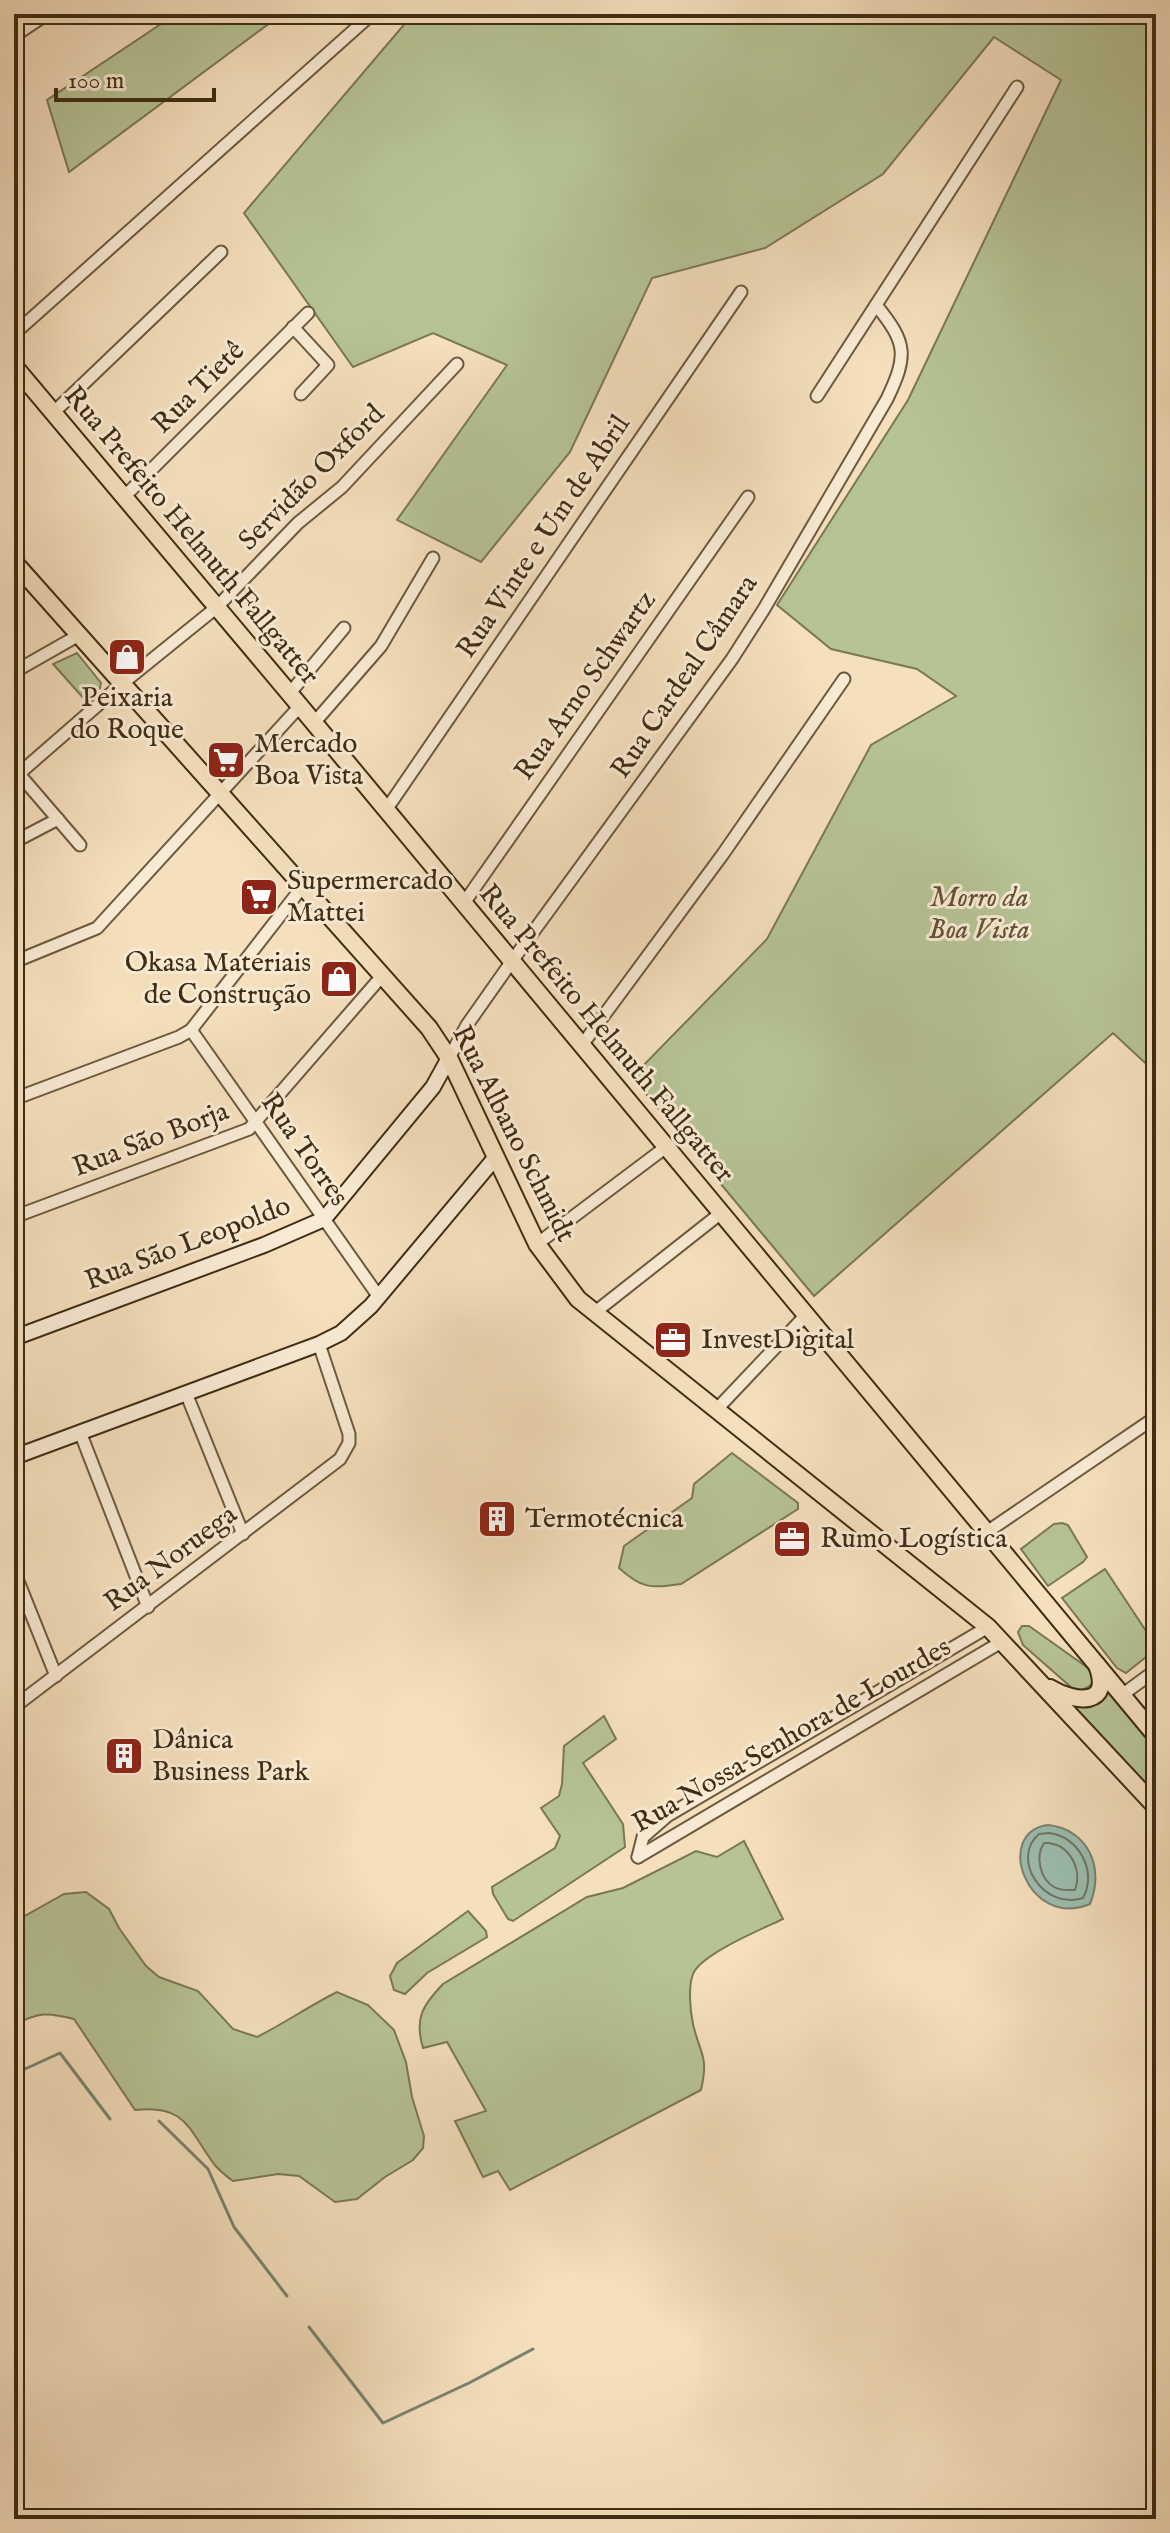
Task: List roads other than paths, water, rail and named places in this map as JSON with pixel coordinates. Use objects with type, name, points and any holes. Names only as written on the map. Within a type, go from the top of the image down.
[{"type":"main road","name":"Rua Prefeito Helmuth Fallgatter","points":[[14,366],[295,699],[1156,1736]]},
{"type":"main road","name":"Rua Albano Schmidt","points":[[14,562],[429,1028],[449,1058],[537,1244],[564,1283],[594,1313],[988,1627],[1156,1807]]},
{"type":"main road","points":[[1036,1678],[1059,1693],[1087,1699],[1097,1694],[1101,1685],[1097,1665]]},
{"type":"street","points":[[14,36],[47,14]]},
{"type":"street","points":[[14,334],[372,14]]},
{"type":"street","points":[[817,396],[1017,87]]},
{"type":"street","points":[[53,413],[221,252]]},
{"type":"street","name":"Rua Vinte e Um de Abril","points":[[386,810],[741,292]]},
{"type":"street","name":"Rua Cardeal Câmara","points":[[449,1058],[467,1025],[512,961],[740,647],[887,399],[898,372],[900,337],[876,305]]},
{"type":"street","name":"Rua Tietê","points":[[124,497],[308,313]]},
{"type":"street","points":[[293,327],[328,365],[301,394]]},
{"type":"street","name":"Servidão Oxford","points":[[17,776],[123,683],[217,607],[298,523],[342,487],[457,364]]},
{"type":"street","name":"Rua Arno Schwartz","points":[[464,903],[748,497]]},
{"type":"street","points":[[314,723],[381,646],[433,558]]},
{"type":"street","points":[[14,962],[97,928],[220,794],[295,699],[344,628]]},
{"type":"street","points":[[14,672],[79,635]]},
{"type":"street","points":[[582,1045],[723,854],[844,679]]},
{"type":"street","points":[[17,776],[80,845]]},
{"type":"street","points":[[14,842],[58,819]]},
{"type":"street","points":[[14,1099],[191,1030],[303,886]]},
{"type":"street","name":"Rua São Borja","points":[[14,1217],[238,1134],[256,1123],[382,976]]},
{"type":"street","name":"Rua Torres","points":[[191,1030],[379,1297]]},
{"type":"street","name":"Rua São Leopoldo","points":[[14,1338],[264,1245],[324,1219],[433,1087],[449,1058]]},
{"type":"street","points":[[537,1244],[666,1147]]},
{"type":"street","points":[[14,1457],[319,1344],[352,1325],[495,1158]]},
{"type":"street","points":[[594,1313],[721,1213]]},
{"type":"street","points":[[716,1410],[806,1315]]},
{"type":"street","name":"Rua Noruega","points":[[14,1707],[340,1459],[349,1443],[346,1424],[319,1344]]},
{"type":"street","points":[[186,1393],[243,1534]]},
{"type":"street","points":[[987,1532],[1156,1417]]},
{"type":"street","points":[[80,1432],[148,1607]]},
{"type":"street","points":[[14,1571],[56,1676]]},
{"type":"street","name":"Rua Nossa Senhora de Lourdes","points":[[988,1627],[667,1816],[643,1837],[638,1857],[1003,1641]]},
{"type":"street","points":[[1122,1695],[1156,1670]]},
{"type":"street","points":[[746,1770],[756,1786]]},
{"type":"water","points":[[1048,1825],[1074,1834],[1090,1852],[1095,1877],[1090,1904],[1068,1908],[1049,1904],[1035,1892],[1025,1877],[1021,1860],[1022,1844],[1031,1831]]},
{"type":"waterway","points":[[14,2074],[60,2053],[110,2119]]},
{"type":"waterway","points":[[159,2121],[208,2169],[234,2227],[287,2296]]},
{"type":"waterway","points":[[309,2327],[383,2423],[533,2349]]},
{"type":"place","name":"Peixaria do Roque","points":[[127,657]]},
{"type":"place","name":"Mercado Boa Vista","points":[[226,760]]},
{"type":"place","name":"Supermercado Mattei","points":[[259,897]]},
{"type":"place","name":"Okasa Materiais de Construção","points":[[339,979]]},
{"type":"place","name":"InvestDigital","points":[[673,1340]]},
{"type":"place","name":"Termotécnica","points":[[497,1519]]},
{"type":"place","name":"Rumo Logística","points":[[792,1539]]},
{"type":"place","name":"Dânica Business Park","points":[[124,1756]]},
{"type":"park label","name":"Morro da Boa Vista","points":[[979,914]]}]
